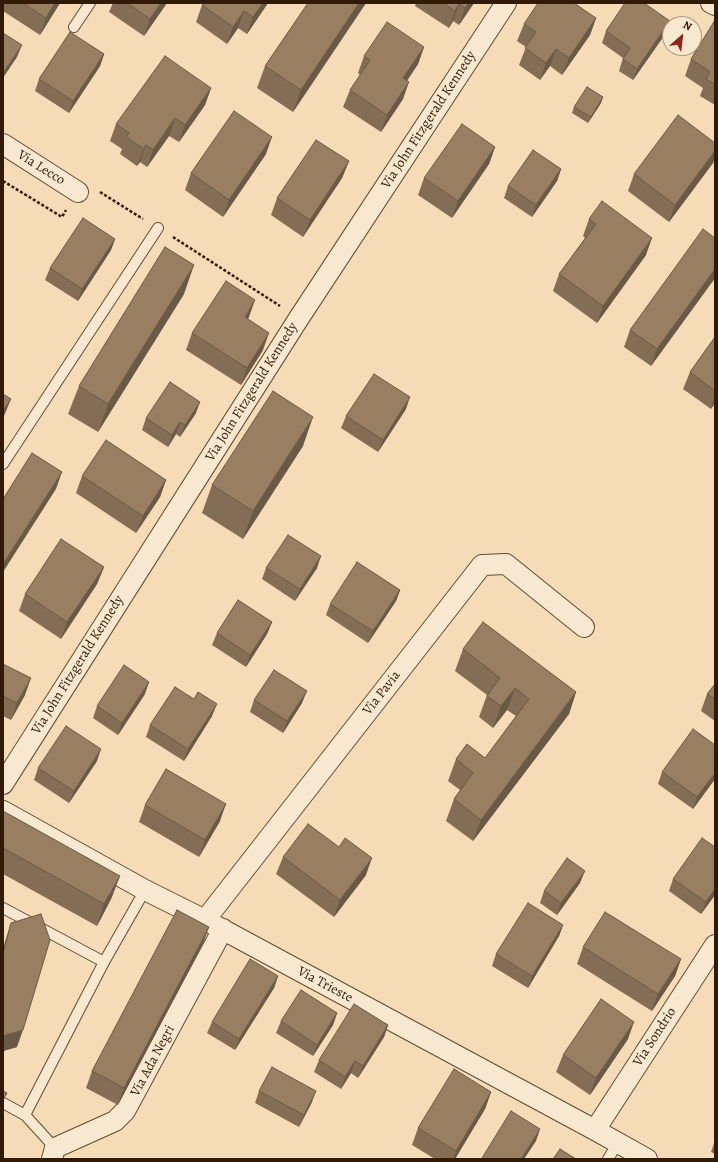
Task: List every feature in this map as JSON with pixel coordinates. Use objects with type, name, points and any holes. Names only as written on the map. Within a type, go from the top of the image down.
[{"type":"street","name":"Via John Fitzgerald Kennedy","points":[[3,784],[299,318],[506,3]]},
{"type":"street","points":[[711,3],[715,5]]},
{"type":"street","name":"Via Lecco","points":[[3,144],[78,192]]},
{"type":"street","name":"Via Pavia","points":[[205,920],[482,565],[506,564],[584,627]]},
{"type":"street","name":"Via Trieste","points":[[3,811],[145,890],[222,929],[596,1130],[647,1159]]},
{"type":"street","name":"Via Ada Negri","points":[[53,1154],[115,1121],[125,1111],[222,929]]},
{"type":"street","name":"Via Sondrio","points":[[596,1130],[715,945]]},
{"type":"lane","points":[[74,27],[90,3]]},
{"type":"lane","points":[[3,464],[158,228]]},
{"type":"lane","points":[[25,1115],[104,962],[145,890]]},
{"type":"lane","points":[[3,908],[104,962]]},
{"type":"lane","points":[[3,1103],[25,1115],[53,1154]]},
{"type":"lane","points":[[608,1159],[618,1142]]},
{"type":"building","points":[[23,3],[55,3],[46,18]]},
{"type":"building","points":[[127,3],[161,3],[150,19]]},
{"type":"building","points":[[204,3],[263,3],[253,17],[244,11],[233,27],[202,5]]},
{"type":"building","points":[[308,3],[359,3],[301,90],[265,66]]},
{"type":"building","points":[[443,3],[469,3],[465,8],[459,4],[455,11]]},
{"type":"building","points":[[538,3],[574,3],[596,18],[569,58],[556,49],[546,63],[525,48],[536,32],[524,24]]},
{"type":"building","points":[[625,3],[644,3],[663,16],[662,33],[637,69],[623,59],[630,48],[606,31]]},
{"type":"building","points":[[715,20],[715,84],[706,79],[710,72],[691,59],[693,56],[702,56],[702,41]]},
{"type":"building","points":[[387,22],[424,47],[403,78],[409,82],[387,115],[350,90],[370,60],[364,56]]},
{"type":"building","points":[[70,32],[104,54],[73,101],[39,79]]},
{"type":"building","points":[[3,33],[22,45],[3,73]]},
{"type":"building","points":[[165,56],[211,88],[185,125],[175,118],[153,150],[146,145],[144,149],[126,137],[129,133],[116,124]]},
{"type":"building","points":[[587,87],[603,97],[591,117],[574,107]]},
{"type":"building","points":[[234,111],[272,137],[229,200],[191,173]]},
{"type":"building","points":[[678,115],[715,143],[715,151],[675,205],[634,174]]},
{"type":"building","points":[[462,124],[495,147],[458,201],[424,178]]},
{"type":"building","points":[[316,140],[349,161],[310,220],[277,198]]},
{"type":"building","points":[[533,150],[561,169],[536,205],[508,186]]},
{"type":"building","points":[[602,201],[652,238],[603,306],[559,274],[596,224],[589,219]]},
{"type":"building","points":[[83,218],[115,239],[82,289],[50,268]]},
{"type":"building","points":[[703,229],[715,238],[715,269],[657,349],[630,330]]},
{"type":"building","points":[[165,247],[194,265],[108,404],[79,386]]},
{"type":"building","points":[[226,281],[255,300],[245,317],[269,333],[247,368],[192,333]]},
{"type":"building","points":[[715,337],[715,391],[690,372]]},
{"type":"building","points":[[374,374],[410,397],[383,440],[346,416]]},
{"type":"building","points":[[170,382],[200,402],[185,425],[180,422],[172,435],[146,418]]},
{"type":"building","points":[[273,391],[313,417],[253,511],[212,485]]},
{"type":"building","points":[[3,394],[11,399],[3,411]]},
{"type":"building","points":[[106,440],[166,480],[143,516],[82,476]]},
{"type":"building","points":[[32,453],[62,472],[3,564],[3,499]]},
{"type":"building","points":[[288,535],[321,556],[300,589],[266,568]]},
{"type":"building","points":[[61,539],[104,567],[67,622],[25,594]]},
{"type":"building","points":[[357,562],[400,590],[373,631],[330,604]]},
{"type":"building","points":[[238,600],[272,622],[250,655],[217,633]]},
{"type":"building","points":[[483,622],[576,692],[481,820],[454,799],[473,773],[456,759],[467,744],[485,758],[529,699],[515,688],[501,706],[487,696],[500,678],[463,649]]},
{"type":"building","points":[[3,664],[31,678],[17,703],[3,696]]},
{"type":"building","points":[[124,665],[149,682],[122,723],[97,706]]},
{"type":"building","points":[[274,670],[307,691],[287,721],[254,700]]},
{"type":"building","points":[[715,684],[715,699],[707,694]]},
{"type":"building","points":[[175,687],[194,699],[198,692],[217,704],[188,749],[150,725]]},
{"type":"building","points":[[66,726],[101,749],[74,791],[38,768]]},
{"type":"building","points":[[693,729],[715,745],[715,773],[697,797],[662,772]]},
{"type":"building","points":[[166,769],[226,804],[205,840],[145,805]]},
{"type":"building","points":[[3,811],[120,876],[104,904],[3,848]]},
{"type":"building","points":[[308,824],[339,847],[345,838],[372,858],[340,900],[283,857]]},
{"type":"building","points":[[702,838],[715,847],[715,889],[706,902],[673,879]]},
{"type":"building","points":[[567,858],[585,871],[561,903],[544,891]]},
{"type":"building","points":[[528,903],[563,925],[532,976],[496,954]]},
{"type":"building","points":[[177,910],[209,927],[124,1088],[92,1071]]},
{"type":"building","points":[[605,912],[681,959],[658,994],[583,947]]},
{"type":"building","points":[[41,914],[50,940],[23,1030],[3,1036],[3,953],[11,923]]},
{"type":"building","points":[[250,959],[278,976],[239,1039],[212,1022]]},
{"type":"building","points":[[301,990],[337,1013],[317,1045],[281,1021]]},
{"type":"building","points":[[601,999],[634,1022],[596,1078],[563,1055]]},
{"type":"building","points":[[354,1004],[388,1025],[363,1066],[355,1061],[345,1077],[319,1060]]},
{"type":"building","points":[[272,1067],[316,1091],[304,1115],[259,1091]]},
{"type":"building","points":[[454,1069],[491,1092],[456,1151],[418,1128]]},
{"type":"building","points":[[3,1091],[7,1093],[3,1100]]},
{"type":"building","points":[[511,1111],[540,1129],[521,1159],[482,1158]]},
{"type":"building","points":[[560,1149],[576,1159],[553,1159]]}]
